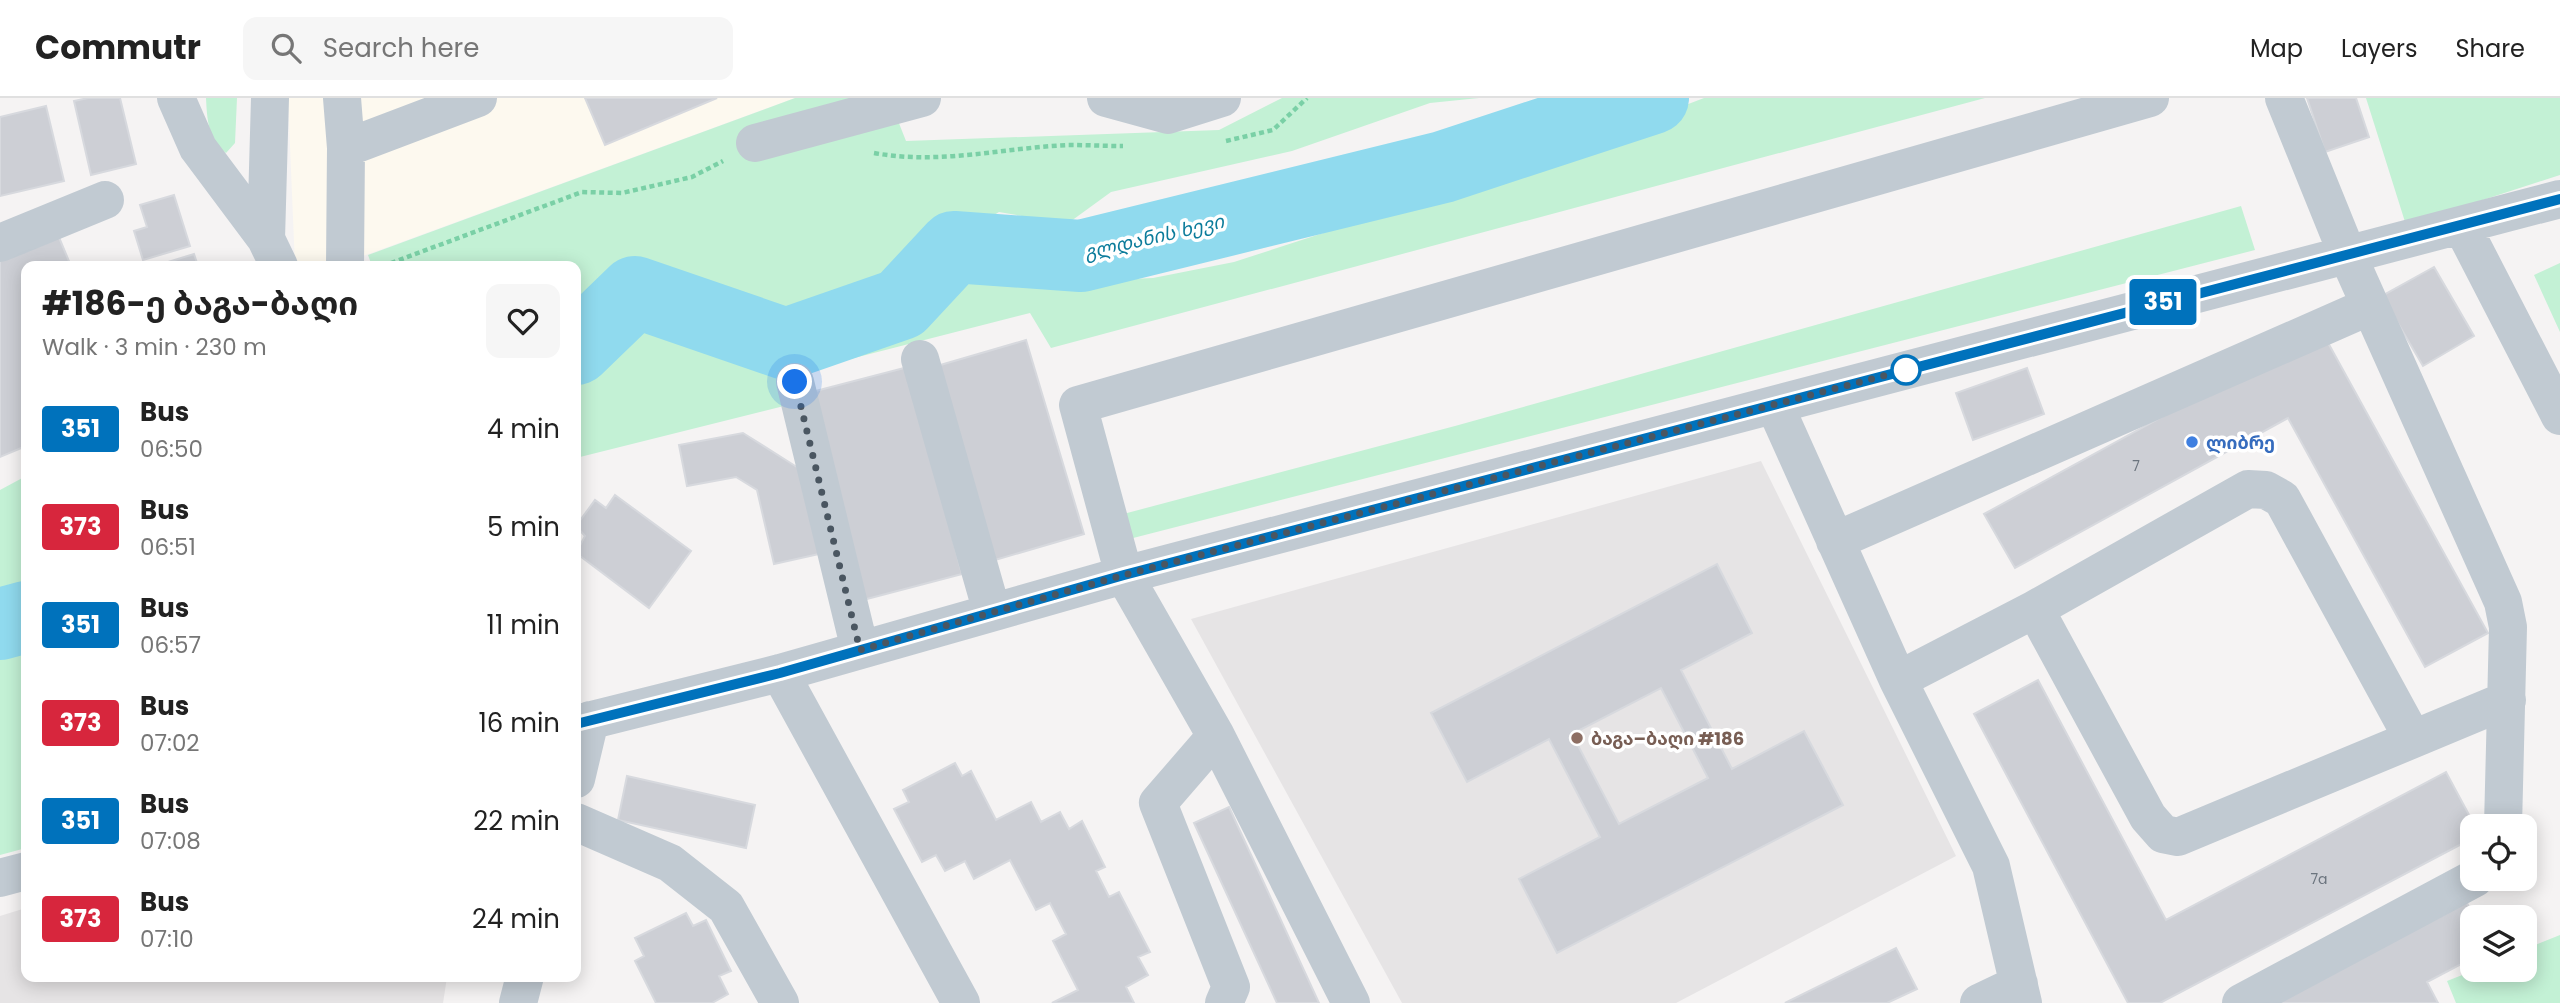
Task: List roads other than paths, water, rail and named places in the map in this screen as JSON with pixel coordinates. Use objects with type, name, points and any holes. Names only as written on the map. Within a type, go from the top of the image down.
[{"type":"street","points":[[176,98],[198,148],[273,252]]},
{"type":"street","points":[[270,98],[273,252]]},
{"type":"street","points":[[342,98],[346,148],[345,261]]},
{"type":"street","points":[[346,148],[478,98]]},
{"type":"street","points":[[755,143],[922,98]]},
{"type":"street","points":[[1106,98],[1168,115],[1222,98]]},
{"type":"street","points":[[1352,1003],[1216,736],[1124,575],[1078,405],[2150,98]]},
{"type":"street","points":[[2284,98],[2348,256],[2502,602],[2508,627],[2503,814]]},
{"type":"street","points":[[583,722],[780,673],[1124,575],[1775,406],[2012,340],[2348,256],[2560,199]]},
{"type":"street","points":[[0,243],[104,200]]},
{"type":"street","points":[[2462,226],[2560,416]]},
{"type":"street","points":[[1835,541],[2370,306]]},
{"type":"street","points":[[920,359],[992,612]]},
{"type":"street","points":[[795,382],[860,650]]},
{"type":"street","points":[[1775,406],[1898,680],[1991,866],[2021,994],[1979,1003]]},
{"type":"street","points":[[1898,680],[2035,609],[2248,489],[2266,490],[2282,499],[2413,739]]},
{"type":"street","points":[[2035,609],[2148,817],[2163,834],[2178,837],[2507,700]]},
{"type":"street","points":[[780,673],[961,1003]]},
{"type":"street","points":[[1216,736],[1158,803],[1231,987],[1224,1003]]},
{"type":"street","points":[[581,824],[670,863],[726,907],[779,1003]]},
{"type":"street","points":[[0,878],[21,872]]},
{"type":"street","points":[[2241,1003],[2460,886]]},
{"type":"street","points":[[518,1003],[523,982]]},
{"type":"waterway","name":"გლდანის ხევი","points":[[581,344],[635,292],[786,344],[901,304],[954,247],[1081,256],[1443,167],[1653,98]]},
{"type":"waterway","name":"გლდანის ხევი","points":[[0,624],[21,618]]},
{"type":"place","name":"ლიბრე","points":[[2192,442]]},
{"type":"place","name":"ბაგა–ბაღი #186","points":[[1577,738]]}]
